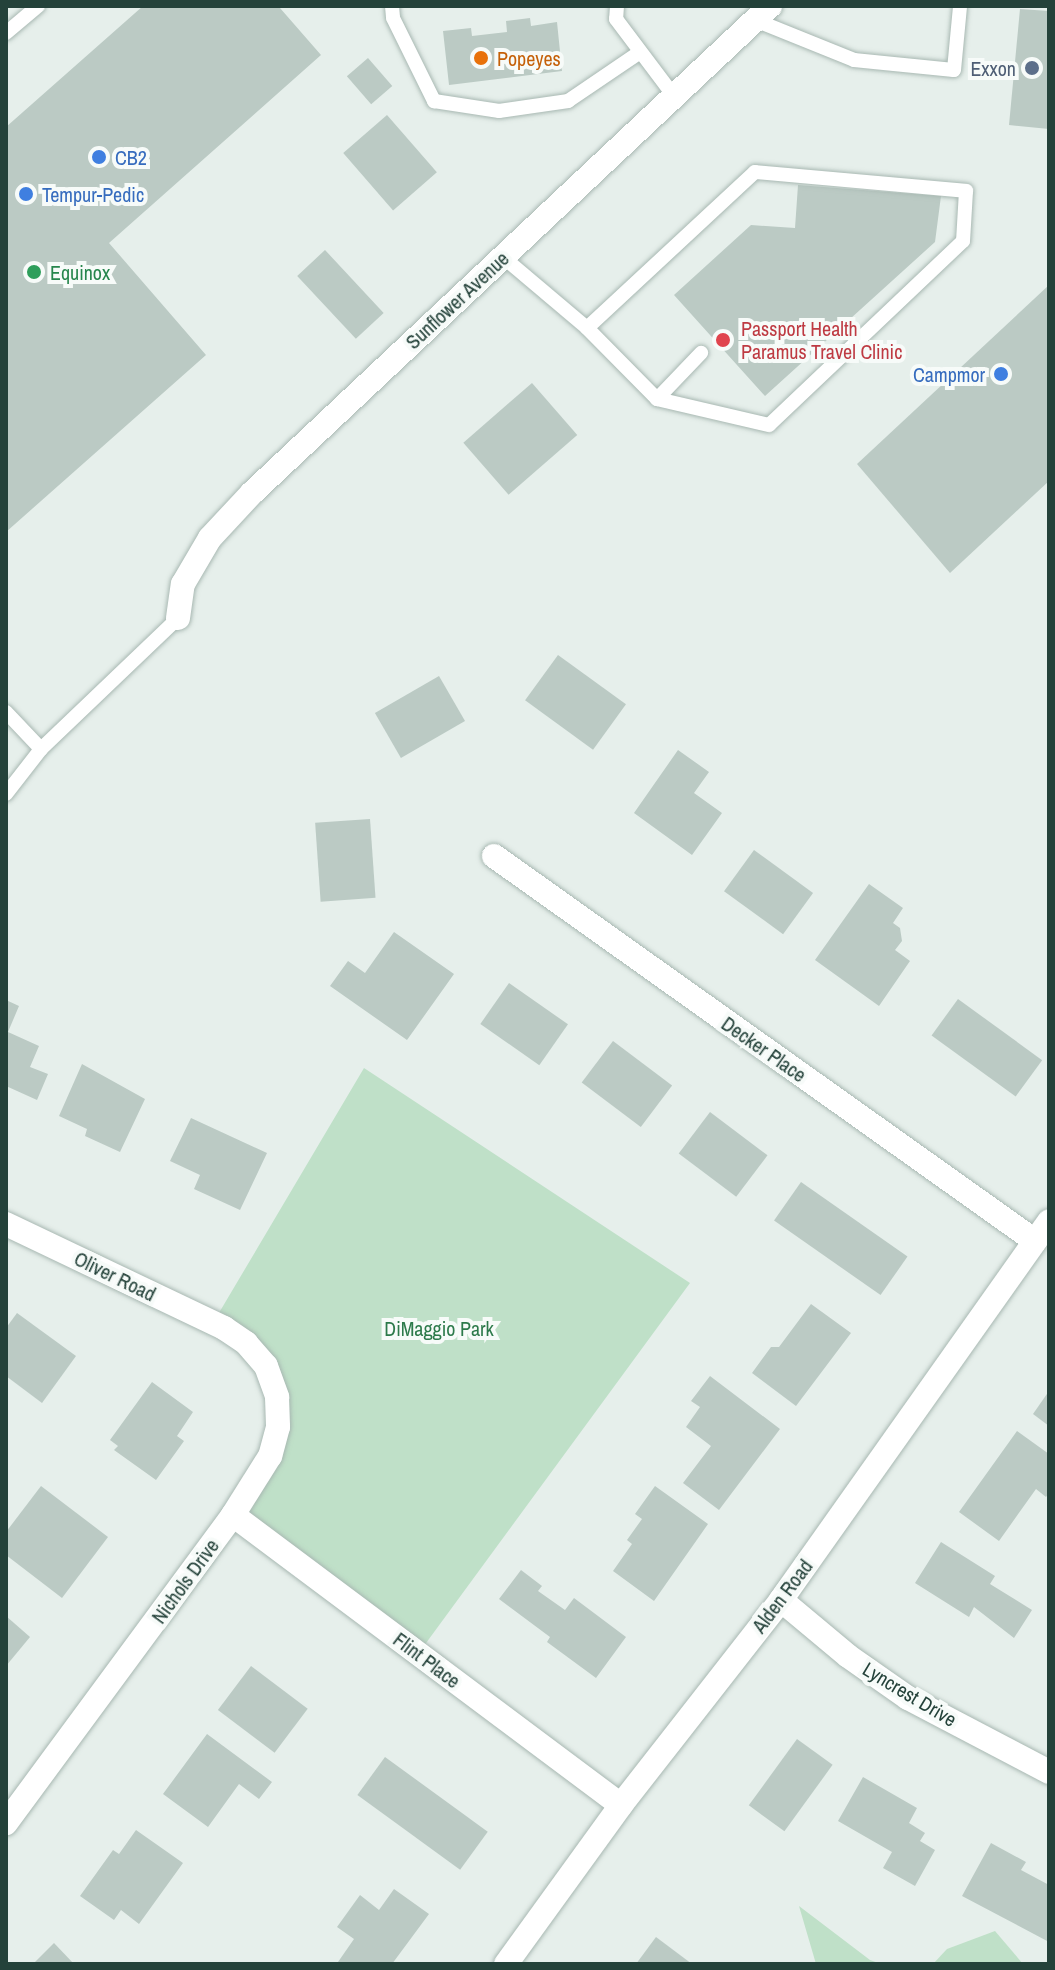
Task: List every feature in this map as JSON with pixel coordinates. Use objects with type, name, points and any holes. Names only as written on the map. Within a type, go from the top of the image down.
[{"type":"street","name":"Sunflower Avenue","points":[[178,618],[183,584],[210,538],[252,493],[763,13]]},
{"type":"street","name":"Decker Place","points":[[494,856],[1035,1241]]},
{"type":"street","name":"Alden Road","points":[[506,1964],[621,1805],[781,1600],[1049,1221]]},
{"type":"street","name":"Oliver Road","points":[[6,1224],[224,1328]]},
{"type":"street","name":"Nichols Drive","points":[[6,1823],[233,1515],[270,1456],[278,1427],[277,1397],[266,1366],[246,1343],[224,1328]]},
{"type":"street","name":"Flint Place","points":[[233,1515],[621,1805]]},
{"type":"street","name":"Lyncrest Drive","points":[[781,1600],[848,1656],[908,1698],[1049,1772]]},
{"type":"lane","points":[[6,33],[13,19],[38,6]]},
{"type":"lane","points":[[392,6],[393,18],[434,101],[499,111],[568,101],[640,52]]},
{"type":"lane","points":[[617,6],[616,19],[674,96]]},
{"type":"lane","points":[[763,13],[854,60],[954,70],[960,6]]},
{"type":"lane","points":[[503,257],[587,328],[657,399],[769,425],[963,241],[966,191],[755,172],[587,328]]},
{"type":"lane","points":[[657,399],[701,353]]},
{"type":"lane","points":[[6,794],[41,749],[178,618]]},
{"type":"lane","points":[[6,712],[41,749]]},
{"type":"green space","name":"DiMaggio Park","points":[[364,1068],[690,1283],[418,1654],[233,1515],[270,1456],[277,1397],[213,1323]]},
{"type":"green space","points":[[799,1906],[870,1960],[881,1964],[816,1964]]},
{"type":"green space","points":[[995,1931],[1023,1964],[933,1964],[947,1949]]},
{"type":"building","points":[[143,6],[280,8],[321,55],[109,243],[206,355],[6,532],[6,127]]},
{"type":"building","name":"Exxon","points":[[1020,9],[1049,11],[1049,129],[1009,125]]},
{"type":"building","points":[[530,18],[531,26],[557,22],[562,71],[449,85],[443,31],[471,28],[472,36],[507,32],[506,21]]},
{"type":"building","points":[[368,58],[392,86],[371,104],[347,76]]},
{"type":"building","points":[[387,115],[437,172],[393,210],[343,153]]},
{"type":"building","points":[[798,185],[941,196],[935,242],[765,396],[674,295],[751,225],[795,228]]},
{"type":"building","points":[[325,250],[384,313],[356,339],[297,276]]},
{"type":"building","name":"Campmor","points":[[1049,285],[1049,481],[950,573],[857,464]]},
{"type":"building","points":[[532,383],[577,435],[509,495],[463,443]]},
{"type":"building","points":[[558,655],[626,704],[593,750],[525,700]]},
{"type":"building","points":[[439,676],[465,721],[401,758],[375,713]]},
{"type":"building","points":[[678,750],[709,772],[694,793],[722,813],[692,855],[634,813]]},
{"type":"building","points":[[370,819],[376,898],[321,902],[315,823]]},
{"type":"building","points":[[754,850],[813,893],[783,934],[724,891]]},
{"type":"building","points":[[869,884],[903,908],[893,923],[900,928],[902,941],[895,950],[910,961],[879,1006],[815,960]]},
{"type":"building","points":[[394,932],[454,974],[407,1040],[330,986],[348,961],[365,973]]},
{"type":"building","points":[[509,983],[568,1024],[539,1065],[480,1024]]},
{"type":"building","points":[[958,999],[1042,1060],[1016,1097],[932,1035]]},
{"type":"building","points":[[6,1000],[19,1006],[8,1032],[39,1046],[30,1067],[48,1074],[37,1100],[6,1086]]},
{"type":"building","points":[[613,1041],[672,1086],[641,1127],[582,1083]]},
{"type":"building","points":[[82,1064],[145,1099],[120,1152],[85,1136],[87,1129],[59,1116]]},
{"type":"building","points":[[710,1112],[768,1155],[736,1197],[679,1154]]},
{"type":"building","points":[[191,1118],[267,1153],[240,1210],[194,1189],[200,1175],[170,1161]]},
{"type":"building","points":[[801,1182],[907,1257],[881,1295],[774,1221]]},
{"type":"building","points":[[811,1304],[851,1333],[796,1406],[752,1373],[771,1347],[779,1347]]},
{"type":"building","points":[[17,1313],[76,1356],[42,1403],[6,1376],[6,1328]]},
{"type":"building","points":[[710,1376],[780,1429],[719,1510],[683,1483],[711,1446],[686,1427],[700,1407],[691,1401]]},
{"type":"building","points":[[152,1382],[193,1412],[177,1436],[184,1441],[156,1480],[114,1450],[118,1446],[110,1440]]},
{"type":"building","points":[[1049,1391],[1049,1426],[1033,1414]]},
{"type":"building","points":[[1017,1431],[1049,1454],[1049,1493],[1046,1497],[1036,1489],[999,1541],[959,1512]]},
{"type":"building","points":[[41,1486],[108,1537],[62,1598],[6,1555],[6,1532]]},
{"type":"building","points":[[655,1486],[708,1524],[654,1601],[613,1571],[632,1544],[627,1540],[642,1519],[635,1514]]},
{"type":"building","points":[[941,1542],[995,1576],[990,1584],[1032,1610],[1014,1638],[974,1607],[969,1617],[915,1583]]},
{"type":"building","points":[[521,1570],[542,1586],[538,1591],[565,1610],[574,1598],[626,1637],[596,1678],[547,1642],[550,1637],[499,1599]]},
{"type":"building","points":[[6,1616],[30,1637],[6,1666]]},
{"type":"building","points":[[251,1666],[308,1709],[275,1753],[218,1710]]},
{"type":"building","points":[[207,1734],[272,1782],[259,1799],[239,1784],[208,1827],[163,1794]]},
{"type":"building","points":[[797,1739],[833,1765],[784,1831],[749,1805]]},
{"type":"building","points":[[385,1757],[488,1832],[460,1870],[357,1795]]},
{"type":"building","points":[[863,1777],[917,1808],[909,1823],[925,1833],[920,1841],[935,1850],[915,1886],[883,1868],[892,1852],[838,1821]]},
{"type":"building","points":[[136,1830],[183,1863],[139,1924],[121,1910],[114,1920],[80,1896],[113,1850],[119,1854]]},
{"type":"building","points":[[991,1843],[1026,1862],[1021,1870],[1049,1885],[1049,1942],[962,1896]]},
{"type":"building","points":[[394,1889],[429,1914],[392,1964],[338,1962],[354,1939],[337,1927],[360,1895],[379,1910]]},
{"type":"building","points":[[656,1937],[692,1964],[636,1964]]},
{"type":"building","points":[[54,1943],[74,1964],[33,1964]]},
{"type":"place","name":"Popeyes","points":[[481,58]]},
{"type":"place","name":"Exxon","points":[[1032,68]]},
{"type":"place","name":"CB2","points":[[99,157]]},
{"type":"place","name":"Tempur-Pedic","points":[[26,194]]},
{"type":"place","name":"Equinox","points":[[34,272]]},
{"type":"place","name":"Passport Health Paramus Travel Clinic","points":[[723,340]]},
{"type":"place","name":"Campmor","points":[[1001,374]]}]
